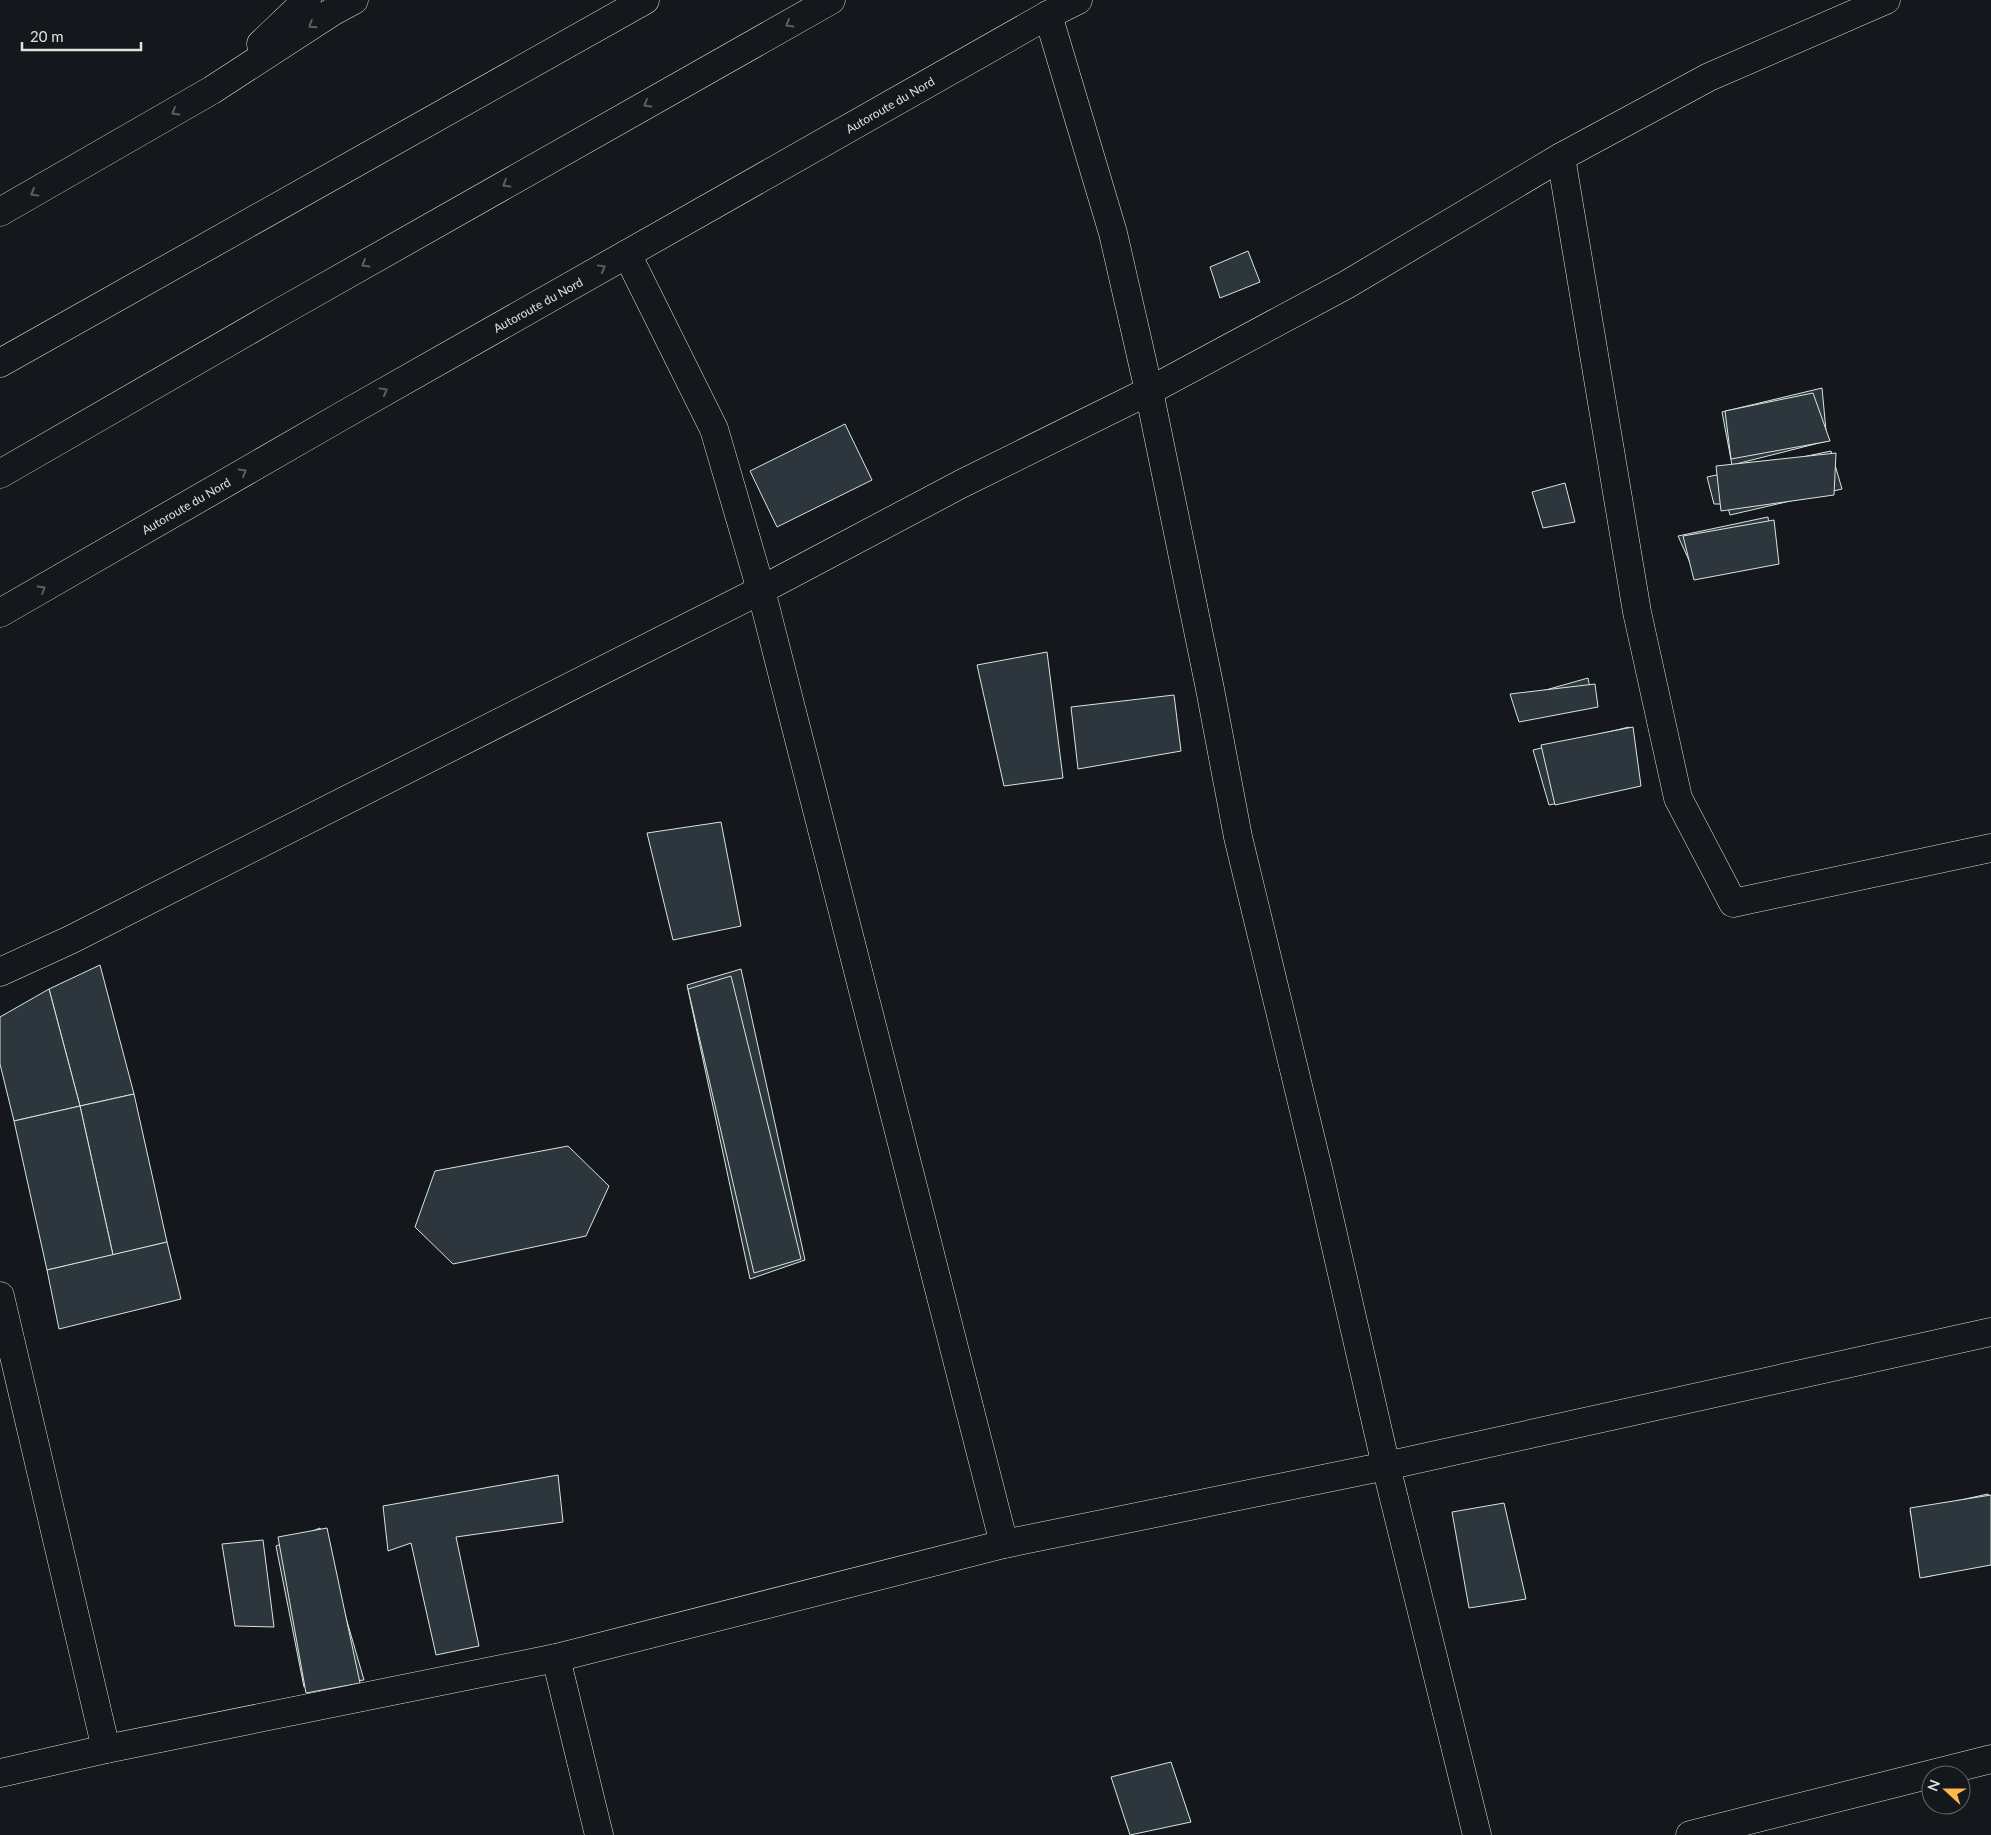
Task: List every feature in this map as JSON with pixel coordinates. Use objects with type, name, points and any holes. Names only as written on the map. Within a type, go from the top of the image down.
[{"type":"main road","points":[[212,90],[307,0]]},
{"type":"main road","points":[[0,212],[212,90],[332,12],[354,0]]},
{"type":"main road","points":[[0,364],[644,0]]},
{"type":"main road","points":[[0,474],[286,308],[831,0]]},
{"type":"main road","name":"Autoroute du Nord","points":[[0,613],[340,417],[1048,15],[1078,0]]},
{"type":"main road","points":[[0,972],[70,940],[761,590],[961,484],[1149,391],[1346,285],[1561,157],[1709,77],[1886,0]]},
{"type":"main road","points":[[1048,15],[1113,233],[1149,391],[1210,689],[1238,837],[1321,1182],[1386,1466],[1476,1835]]},
{"type":"main road","points":[[1561,157],[1637,612],[1678,798],[1733,903],[1991,848]]},
{"type":"main road","points":[[627,254],[714,429],[761,590],[1004,1544]]},
{"type":"main road","points":[[0,1296],[106,1750]]},
{"type":"main road","points":[[0,1773],[556,1658],[1004,1544],[1386,1466],[1991,1332]]},
{"type":"main road","points":[[556,1658],[599,1835]]},
{"type":"main road","points":[[1690,1835],[1991,1759]]},
{"type":"building","points":[[1248,251],[1260,282],[1220,298],[1210,267]]},
{"type":"building","points":[[1822,388],[1827,441],[1732,465],[1722,412]]},
{"type":"building","points":[[1813,393],[1830,441],[1731,459],[1725,411]]},
{"type":"building","points":[[845,424],[872,480],[777,527],[750,471]]},
{"type":"building","points":[[1831,451],[1842,489],[1730,515],[1727,504],[1714,504],[1707,477]]},
{"type":"building","points":[[1836,453],[1834,495],[1721,511],[1716,466]]},
{"type":"building","points":[[1565,483],[1575,522],[1543,528],[1532,492]]},
{"type":"building","points":[[1768,517],[1773,560],[1697,578],[1678,536]]},
{"type":"building","points":[[1774,520],[1779,564],[1694,580],[1683,536]]},
{"type":"building","points":[[1047,652],[1063,778],[1004,786],[977,665]]},
{"type":"building","points":[[1588,678],[1592,699],[1519,720],[1514,699]]},
{"type":"building","points":[[1595,684],[1598,707],[1519,722],[1510,694]]},
{"type":"building","points":[[1174,695],[1181,751],[1078,769],[1071,707]]},
{"type":"building","points":[[1629,727],[1638,786],[1549,805],[1533,750]]},
{"type":"building","points":[[1633,727],[1641,786],[1555,805],[1541,745]]},
{"type":"building","points":[[721,822],[741,926],[673,940],[647,833]]},
{"type":"building","points":[[100,965],[134,1094],[80,1106],[49,989]]},
{"type":"building","points":[[741,969],[805,1260],[750,1279],[687,985]]},
{"type":"building","points":[[731,976],[801,1259],[754,1273],[688,989]]},
{"type":"building","points":[[49,989],[80,1106],[14,1121],[0,1064],[0,1017]]},
{"type":"building","points":[[134,1094],[167,1242],[113,1255],[80,1106]]},
{"type":"building","points":[[80,1106],[113,1255],[47,1270],[14,1121]]},
{"type":"building","points":[[568,1146],[609,1186],[586,1236],[453,1264],[415,1227],[435,1171]]},
{"type":"building","points":[[167,1242],[181,1299],[59,1329],[47,1270]]},
{"type":"building","points":[[558,1475],[563,1522],[456,1537],[479,1646],[436,1655],[411,1543],[388,1551],[383,1506]]},
{"type":"building","points":[[1988,1494],[1991,1508],[1991,1561],[1926,1577],[1910,1511]]},
{"type":"building","points":[[1991,1495],[1991,1565],[1920,1578],[1910,1508]]},
{"type":"building","points":[[1504,1503],[1526,1599],[1469,1608],[1452,1512]]},
{"type":"building","points":[[320,1528],[364,1680],[304,1687],[276,1546]]},
{"type":"building","points":[[327,1528],[360,1683],[306,1693],[278,1537]]},
{"type":"building","points":[[263,1540],[274,1627],[235,1626],[222,1544]]},
{"type":"building","points":[[1171,1762],[1191,1822],[1130,1835],[1111,1777]]}]
